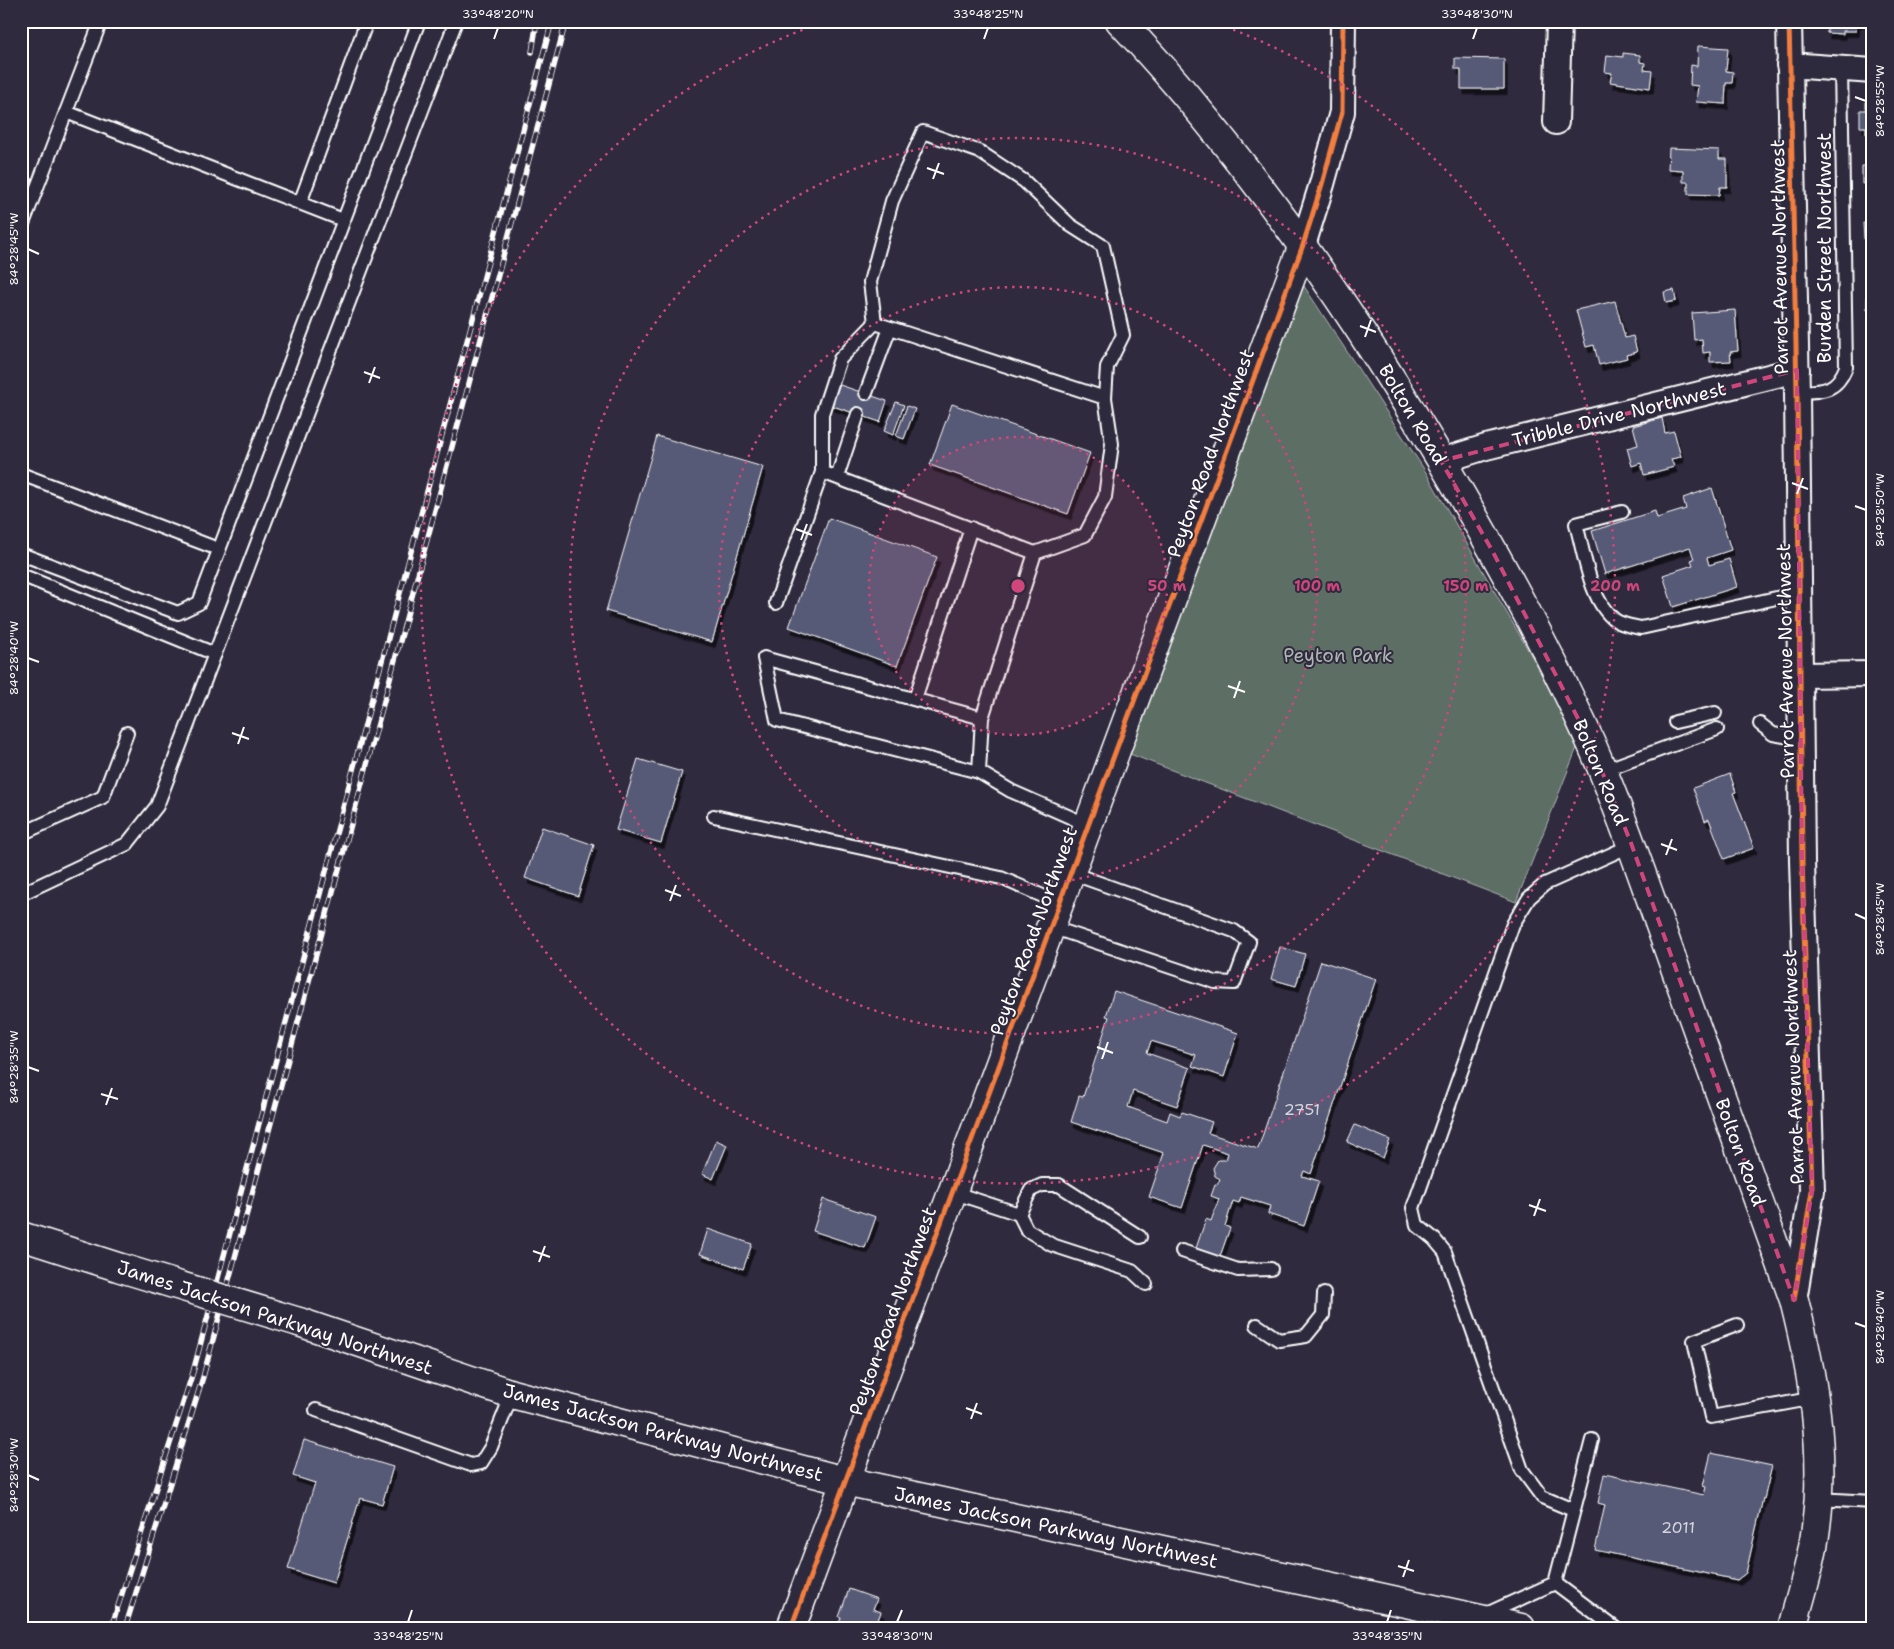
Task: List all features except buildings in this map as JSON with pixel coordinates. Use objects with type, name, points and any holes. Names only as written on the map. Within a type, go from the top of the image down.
[{"type":"main road","name":"Bolton Road","points":[[1120,21],[1218,134],[1302,245],[1374,350],[1442,461],[1494,552],[1544,647],[1590,742],[1632,846],[1794,1300],[1808,1355],[1820,1445],[1818,1499],[1816,1528],[1792,1628]]},
{"type":"main road","name":"Peyton Road Northwest","points":[[791,1628],[1302,245]]},
{"type":"main road","name":"James Jackson Parkway Northwest","points":[[21,1236],[299,1322],[512,1394],[845,1481],[1471,1620],[1522,1628]]},
{"type":"street","points":[[1302,245],[1322,184],[1342,112],[1343,21]]},
{"type":"street","points":[[1556,122],[1559,21]]},
{"type":"street","name":"Parrot Avenue Northwest","points":[[1789,21],[1797,381],[1802,861],[1812,1191],[1794,1300]]},
{"type":"street","points":[[1789,65],[1873,71]]},
{"type":"street","name":"Tribble Drive Northwest","points":[[1442,461],[1486,447],[1550,435],[1593,424],[1797,381]]},
{"type":"street","points":[[1800,675],[1873,674]]},
{"type":"lane","points":[[21,229],[101,21]]},
{"type":"lane","points":[[300,203],[367,21]]},
{"type":"lane","points":[[21,554],[178,614],[199,603],[419,21]]},
{"type":"lane","points":[[21,894],[127,844],[157,806],[456,21]]},
{"type":"lane","name":"Burden Street Northwest","points":[[1797,381],[1825,391],[1842,378],[1846,367],[1841,68]]},
{"type":"lane","points":[[66,112],[343,220]]},
{"type":"lane","points":[[822,472],[1036,553],[1085,535],[1105,498],[1112,444],[1105,398],[1107,367],[1124,334],[1102,246],[1070,224],[1024,182],[980,152],[923,132],[892,202],[870,282],[875,323]]},
{"type":"lane","points":[[875,323],[1105,398]]},
{"type":"lane","points":[[776,603],[822,472],[822,414],[840,358],[875,323]]},
{"type":"lane","points":[[866,393],[890,328]]},
{"type":"lane","points":[[836,477],[858,414]]},
{"type":"lane","points":[[21,474],[218,549]]},
{"type":"lane","points":[[1622,512],[1576,524],[1590,580],[1601,604],[1615,621],[1641,628],[1799,593]]},
{"type":"lane","points":[[915,699],[971,528]]},
{"type":"lane","points":[[979,772],[982,718],[1036,553]]},
{"type":"lane","points":[[21,575],[215,654]]},
{"type":"lane","points":[[982,718],[764,658],[777,720],[979,772],[1011,791],[1088,825]]},
{"type":"lane","points":[[1675,722],[1715,713]]},
{"type":"lane","points":[[1760,724],[1773,734],[1801,738]]},
{"type":"lane","points":[[1602,771],[1717,729]]},
{"type":"lane","points":[[21,834],[103,797],[127,733]]},
{"type":"lane","points":[[714,816],[1001,878],[1055,915],[1215,982],[1234,983],[1249,942],[1234,931],[1071,873]]},
{"type":"lane","points":[[1573,1510],[1542,1496],[1522,1470],[1445,1252],[1434,1239],[1417,1225],[1413,1208],[1513,924],[1529,898],[1545,884],[1632,846]]},
{"type":"lane","points":[[1019,1214],[1031,1190],[1042,1185],[1059,1185],[1140,1237]]},
{"type":"lane","points":[[952,1192],[1019,1214],[1027,1230],[1052,1245],[1132,1271],[1146,1284]]},
{"type":"lane","points":[[1182,1251],[1238,1270],[1271,1269]]},
{"type":"lane","points":[[1257,1325],[1279,1340],[1306,1336],[1323,1316],[1324,1294]]},
{"type":"lane","points":[[1737,1325],[1694,1341],[1711,1417],[1815,1398]]},
{"type":"lane","points":[[316,1410],[471,1465],[481,1463],[491,1447],[512,1394]]},
{"type":"lane","points":[[1554,1583],[1592,1440]]},
{"type":"lane","points":[[1818,1499],[1873,1502]]},
{"type":"lane","points":[[1471,1620],[1554,1583]]},
{"type":"lane","points":[[1554,1583],[1615,1628]]},
{"type":"highlighted area","points":[[1797,370],[1802,861],[1812,1191],[1794,1300],[1631,843],[1590,742],[1493,552],[1441,461]]},
{"type":"green space","name":"Peyton Park","points":[[1300,280],[1424,469],[1580,740],[1516,902],[1122,751]]},
{"type":"railway","points":[[532,52],[537,21]]},
{"type":"railway","points":[[111,1628],[193,1372],[552,21]]},
{"type":"railway","points":[[125,1628],[203,1377],[566,21]]},
{"type":"cycle path","points":[[791,1628],[1303,245],[1342,112],[1343,21]]},
{"type":"cycle path","points":[[1789,21],[1797,392],[1802,861],[1812,1191],[1794,1300]]}]
